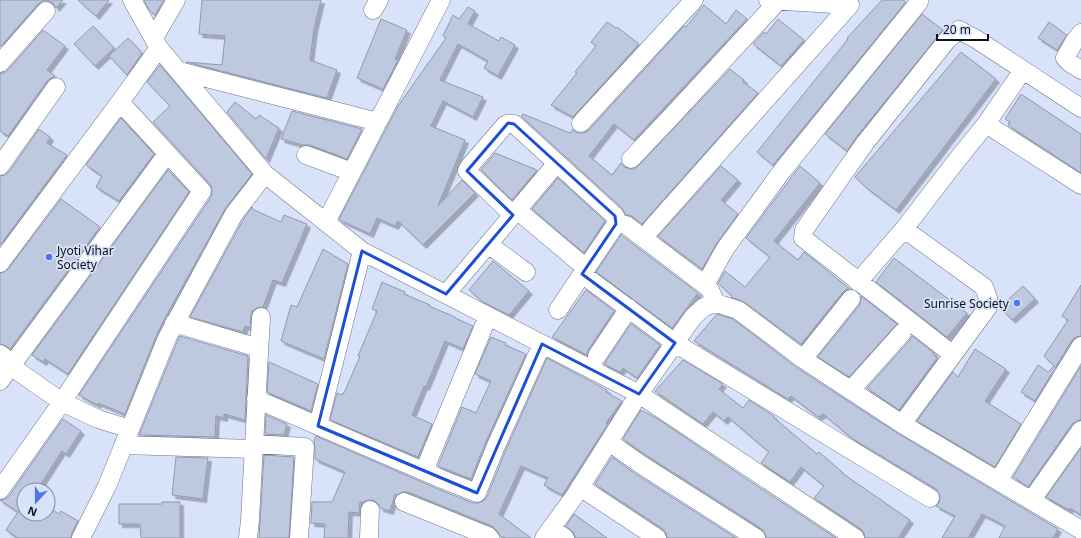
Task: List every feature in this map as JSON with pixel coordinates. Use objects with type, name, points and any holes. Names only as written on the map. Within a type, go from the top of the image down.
[{"type":"street","points":[[132,0],[156,43],[265,174],[362,251],[639,394],[855,538]]},
{"type":"street","points":[[0,263],[120,102],[156,43],[176,0]]},
{"type":"street","points":[[326,222],[441,0]]},
{"type":"street","points":[[581,123],[694,0]]},
{"type":"street","points":[[631,159],[771,1],[850,5],[652,229]]},
{"type":"street","points":[[705,285],[724,249],[782,171],[919,2]]},
{"type":"street","points":[[0,63],[46,11]]},
{"type":"street","points":[[952,354],[803,238],[804,230],[865,143],[948,39],[959,30],[976,39],[1081,108]]},
{"type":"street","points":[[1080,37],[1069,50],[1065,58],[1081,70]]},
{"type":"street","points":[[858,282],[904,229],[986,124],[1023,70]]},
{"type":"street","points":[[179,71],[378,122]]},
{"type":"street","points":[[0,166],[56,87]]},
{"type":"street","points":[[0,490],[62,402],[202,192],[120,102]]},
{"type":"street","points":[[558,310],[584,271],[616,224],[617,220],[615,216],[514,124],[511,123],[505,126],[469,167],[467,171],[468,173],[584,271],[629,308],[675,343],[930,498]]},
{"type":"street","points":[[986,124],[1081,185]]},
{"type":"street","points":[[0,381],[6,359],[166,154]]},
{"type":"street","points":[[306,155],[352,172]]},
{"type":"street","points":[[446,294],[557,163]]},
{"type":"street","points":[[81,538],[107,486],[174,323],[234,214],[265,174]]},
{"type":"street","points":[[626,225],[705,285],[710,290],[716,303]]},
{"type":"street","points":[[902,424],[988,307],[988,298],[984,287],[904,229]]},
{"type":"street","points":[[488,244],[526,272]]},
{"type":"street","points":[[318,426],[362,251]]},
{"type":"street","points":[[803,359],[851,299]]},
{"type":"street","points":[[553,535],[580,487],[639,394],[694,317],[704,307],[716,303],[738,310],[803,359],[902,424],[1081,530]]},
{"type":"street","points":[[597,356],[629,308]]},
{"type":"street","points":[[424,471],[488,316]]},
{"type":"street","points":[[248,538],[261,317]]},
{"type":"street","points":[[174,323],[259,348]]},
{"type":"street","points":[[851,390],[902,333]]},
{"type":"street","points":[[256,399],[477,493],[495,448],[542,344]]},
{"type":"street","points":[[998,481],[1081,346]]},
{"type":"street","points":[[6,359],[19,372],[62,402],[98,419],[126,437],[254,446],[305,447],[300,538]]},
{"type":"street","points":[[1031,501],[1081,430]]},
{"type":"street","points":[[609,442],[640,464],[756,538]]},
{"type":"street","points":[[580,487],[657,538]]},
{"type":"street","points":[[404,502],[488,537]]},
{"type":"street","points":[[369,538],[370,510]]},
{"type":"highlighted area","points":[[508,123],[514,124],[615,216],[616,224],[582,274],[675,343],[639,394],[542,344],[477,493],[318,426],[362,251],[446,294],[513,215],[467,171]]},
{"type":"building","points":[[0,0],[63,0],[56,8],[53,3],[48,1],[43,1],[38,4],[0,47]]},
{"type":"building","points":[[78,0],[109,0],[96,16]]},
{"type":"building","points":[[144,0],[164,0],[155,15],[149,10]]},
{"type":"building","points":[[202,0],[321,0],[314,29],[310,60],[337,70],[327,98],[186,62],[222,65],[225,36],[199,34]]},
{"type":"building","points":[[882,0],[903,0],[906,2],[773,165],[757,152],[848,39],[847,38]]},
{"type":"building","points":[[704,5],[726,24],[736,10],[747,19],[634,140],[614,124],[589,156],[612,175],[621,163],[624,167],[634,169],[730,69],[744,80],[743,82],[758,93],[642,224],[632,216],[626,215],[622,208],[521,116],[523,114],[570,133],[573,129],[578,133],[584,133],[589,130],[684,26],[686,27]]},
{"type":"building","points":[[468,7],[475,11],[468,24],[499,41],[501,37],[515,45],[498,76],[484,68],[488,61],[458,44],[440,80],[483,97],[473,117],[443,101],[431,126],[465,140],[438,206],[462,180],[475,193],[423,245],[398,221],[395,226],[377,218],[370,234],[342,221],[339,219],[398,106],[446,38],[443,36],[453,15],[459,19]]},
{"type":"building","points":[[922,14],[943,30],[857,136],[847,151],[825,134]]},
{"type":"building","points":[[381,19],[407,30],[395,59],[398,60],[383,89],[357,78]]},
{"type":"building","points":[[778,19],[804,40],[781,66],[753,44],[764,32],[766,34]]},
{"type":"building","points":[[607,22],[616,28],[617,27],[639,44],[573,117],[551,105],[577,73],[575,72],[596,46],[591,42]]},
{"type":"building","points":[[1049,22],[1067,35],[1057,50],[1038,38]]},
{"type":"building","points":[[93,26],[114,48],[95,66],[74,44]]},
{"type":"building","points":[[43,30],[65,46],[47,70],[55,76],[47,81],[8,136],[0,131],[0,73],[4,73],[8,70]]},
{"type":"building","points":[[128,38],[142,53],[127,75],[109,56]]},
{"type":"building","points":[[961,52],[996,79],[896,210],[855,177]]},
{"type":"building","points":[[160,65],[252,174],[225,209],[164,320],[125,414],[98,403],[97,405],[79,395],[211,197],[212,192],[210,184],[153,122],[170,106],[147,82]]},
{"type":"building","points":[[1021,94],[1081,134],[1081,173],[1008,125],[1010,122],[1005,119]]},
{"type":"building","points":[[235,102],[256,119],[259,115],[279,128],[266,159],[227,112]]},
{"type":"building","points":[[292,111],[362,129],[347,159],[310,145],[303,145],[281,139]]},
{"type":"building","points":[[121,118],[154,154],[119,201],[96,187],[102,176],[86,165]]},
{"type":"building","points":[[39,129],[50,137],[47,143],[67,155],[0,245],[0,176],[9,172]]},
{"type":"building","points":[[495,153],[537,170],[512,200],[481,170]]},
{"type":"building","points":[[721,166],[738,180],[721,200],[738,214],[717,243],[702,269],[658,236]]},
{"type":"building","points":[[800,166],[820,183],[774,241],[798,260],[804,252],[850,289],[843,292],[801,344],[744,302],[731,297],[732,296],[718,283],[725,271],[745,287],[770,257],[746,238]]},
{"type":"building","points":[[168,170],[189,192],[68,374],[45,359],[43,362],[32,355]]},
{"type":"building","points":[[558,178],[605,221],[584,253],[532,209]]},
{"type":"building","name":"Jyoti Vihar Society","points":[[61,199],[100,227],[10,349],[0,344],[0,273],[8,269]]},
{"type":"building","points":[[252,207],[252,209],[281,222],[284,215],[307,224],[282,283],[273,280],[263,307],[252,311],[250,328],[245,326],[243,332],[190,317],[243,220]]},
{"type":"building","points":[[621,235],[698,293],[672,328],[596,272]]},
{"type":"building","points":[[323,249],[348,264],[324,359],[281,341],[291,305],[297,307]]},
{"type":"building","points":[[894,258],[967,313],[947,337],[876,282]]},
{"type":"building","points":[[493,261],[529,291],[509,315],[483,302],[469,290]]},
{"type":"building","points":[[382,282],[405,292],[404,294],[473,326],[463,349],[445,341],[426,387],[424,386],[412,415],[432,424],[418,457],[330,420],[337,393],[342,395],[344,393],[377,311],[372,309]]},
{"type":"building","points":[[1081,285],[1081,336],[1072,340],[1035,401],[1021,392],[1038,365],[1048,372],[1054,366],[1044,356],[1068,320],[1062,316]]},
{"type":"building","name":"Sunrise Society","points":[[1023,286],[1035,299],[1012,320],[1000,307]]},
{"type":"building","points":[[586,290],[614,311],[588,350],[587,355],[552,337]]},
{"type":"building","points":[[861,296],[897,324],[849,377],[818,357],[859,306]]},
{"type":"building","points":[[717,314],[733,319],[797,368],[897,433],[1058,529],[1053,538],[999,538],[1005,526],[982,514],[968,538],[942,538],[955,516],[936,506],[939,503],[940,498],[936,489],[853,439],[823,414],[818,417],[791,396],[788,399],[694,341]]},
{"type":"building","points":[[631,324],[660,345],[637,378],[623,368],[620,372],[604,364]]},
{"type":"building","points":[[180,336],[248,356],[245,420],[224,414],[224,418],[216,416],[215,437],[139,435],[177,342]]},
{"type":"building","points":[[912,336],[934,353],[933,354],[937,358],[899,410],[867,388]]},
{"type":"building","points":[[491,337],[526,354],[485,444],[471,479],[438,466],[462,407],[476,413],[491,381],[475,374]]},
{"type":"building","points":[[975,349],[1006,369],[985,401],[1021,424],[995,467],[917,421],[953,372],[958,377]]},
{"type":"building","points":[[547,358],[607,390],[606,392],[622,401],[606,423],[608,424],[562,495],[544,485],[548,478],[521,466],[499,514],[531,538],[505,538],[500,536],[492,526],[408,492],[403,492],[397,495],[395,494],[390,511],[380,508],[375,501],[370,500],[360,502],[359,513],[349,512],[348,538],[324,538],[325,524],[311,523],[312,502],[332,502],[345,472],[315,459],[314,441],[316,436],[473,503],[483,501],[487,497],[505,452]]},
{"type":"building","points":[[683,360],[723,384],[719,389],[743,408],[749,400],[774,416],[773,417],[817,454],[819,452],[842,473],[910,520],[898,538],[865,538],[861,529],[814,498],[824,486],[801,467],[790,482],[761,463],[769,452],[728,417],[724,421],[713,412],[703,424],[655,391]]},
{"type":"building","points":[[269,362],[318,384],[311,411],[267,392]]},
{"type":"building","points":[[1081,366],[1081,419],[1072,424],[1028,487],[1013,477]]},
{"type":"building","points":[[641,410],[658,419],[836,538],[766,538],[762,529],[623,439]]},
{"type":"building","points":[[266,415],[287,424],[284,435],[265,434]]},
{"type":"building","points":[[63,419],[81,431],[66,454],[62,451],[42,482],[19,482]]},
{"type":"building","points":[[1081,448],[1081,515],[1046,497]]},
{"type":"building","points":[[264,455],[294,457],[289,538],[259,538]]},
{"type":"building","points":[[176,457],[208,458],[203,499],[172,495]]},
{"type":"building","points":[[612,457],[634,473],[736,538],[667,538],[663,529],[595,484]]},
{"type":"building","points":[[16,486],[16,511],[0,500],[9,496]]},
{"type":"building","points":[[162,502],[180,502],[180,538],[141,538],[140,524],[119,524],[119,504],[162,504]]},
{"type":"building","points":[[61,511],[78,521],[71,538],[18,538],[6,530],[16,515],[16,522],[56,522],[56,512],[59,514]]},
{"type":"building","points":[[574,514],[607,538],[575,538],[574,533],[566,526]]},
{"type":"place","name":"Jyoti Vihar Society","points":[[49,257]]},
{"type":"place","name":"Sunrise Society","points":[[1017,303]]}]
